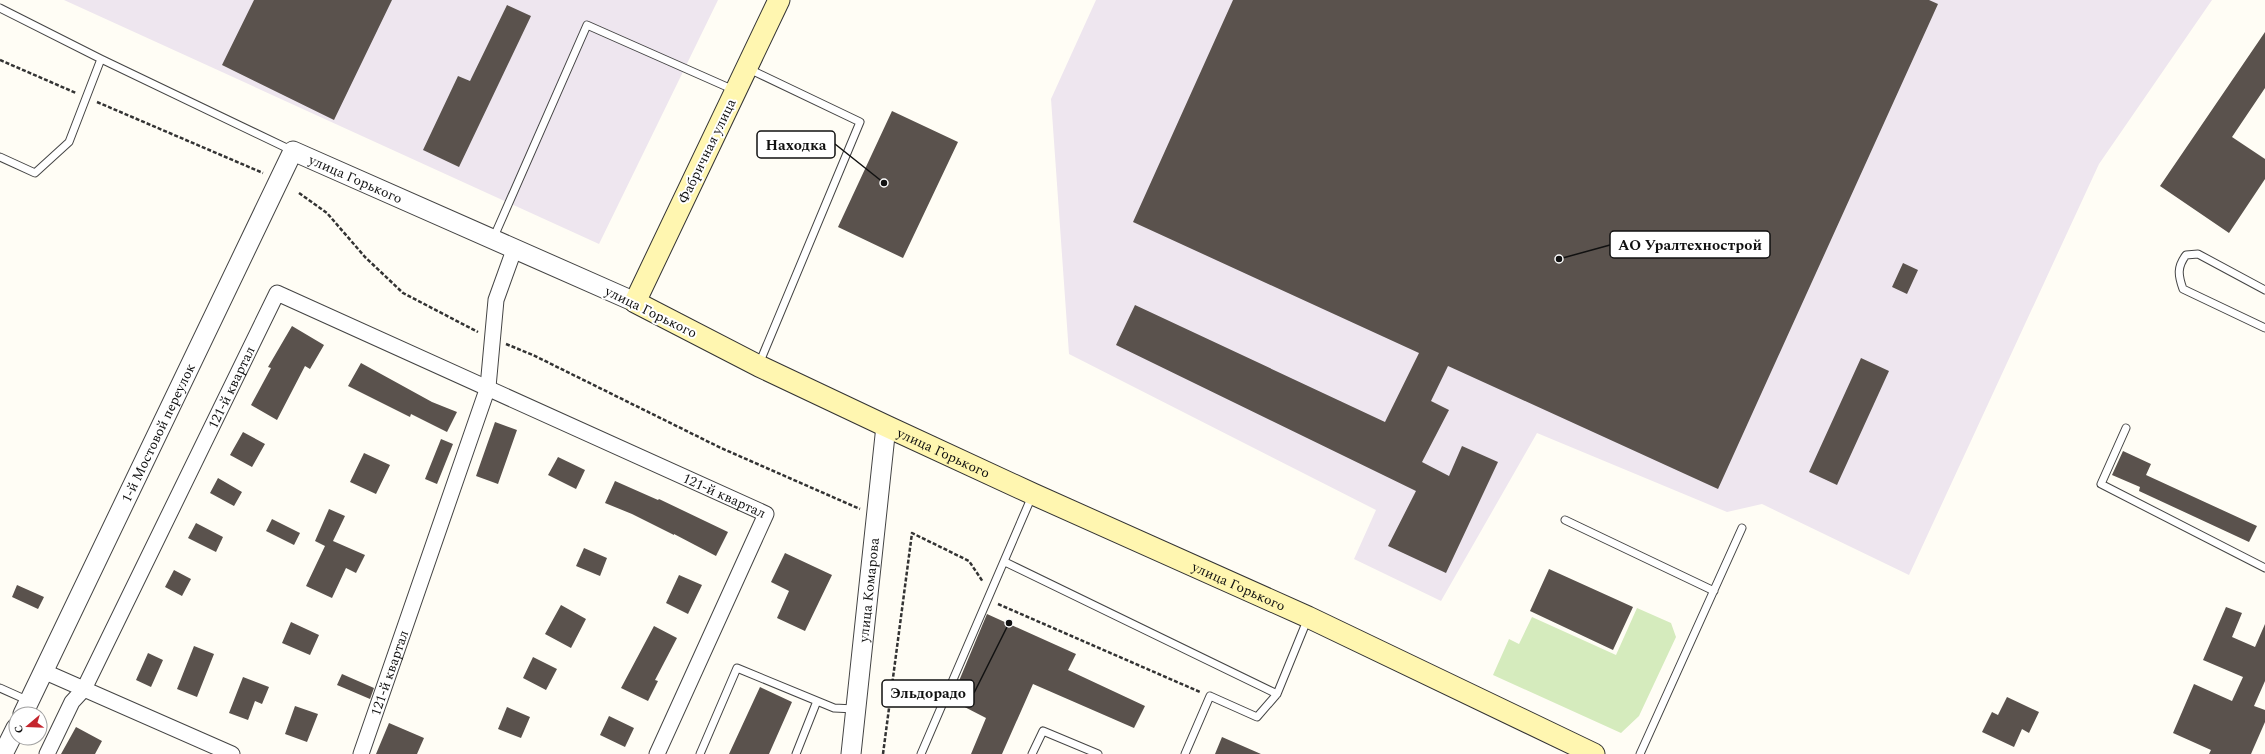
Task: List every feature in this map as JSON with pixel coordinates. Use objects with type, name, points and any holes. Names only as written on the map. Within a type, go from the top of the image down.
[{"type":"main road","name":"Фабричная улица","points":[[635,302],[779,0]]},
{"type":"main road","name":"улица Горького","points":[[635,302],[759,366],[886,426],[1033,494],[1308,617],[1594,754]]},
{"type":"street","name":"улица Горького","points":[[293,151],[514,250],[635,302]]},
{"type":"street","name":"1-й Мостовой переулок","points":[[26,706],[293,151]]},
{"type":"street","points":[[488,387],[496,300],[514,250]]},
{"type":"street","name":"121-й квартал","points":[[84,689],[277,293],[488,387],[766,514],[656,754]]},
{"type":"street","name":"121-й квартал","points":[[361,754],[488,387]]},
{"type":"street","name":"улица Комарова","points":[[851,754],[886,426]]},
{"type":"street","points":[[43,671],[232,754]]},
{"type":"street","points":[[47,754],[72,702],[84,689]]},
{"type":"street","points":[[3,754],[8,744]]},
{"type":"lane","points":[[0,8],[101,59],[293,151]]},
{"type":"lane","points":[[492,240],[587,25],[736,90]]},
{"type":"lane","points":[[0,157],[35,173],[69,142],[101,59]]},
{"type":"lane","points":[[747,68],[860,122],[759,366]]},
{"type":"lane","points":[[2265,290],[2198,254],[2186,255],[2179,264],[2178,275],[2183,289],[2265,328]]},
{"type":"lane","points":[[2126,428],[2101,484],[2265,568]]},
{"type":"lane","points":[[921,754],[1033,494]]},
{"type":"lane","points":[[1565,520],[1714,591]]},
{"type":"lane","points":[[1640,754],[1742,528]]},
{"type":"lane","points":[[1005,562],[1277,694]]},
{"type":"lane","points":[[1185,754],[1210,696],[1257,716],[1277,694],[1308,617]]},
{"type":"lane","points":[[700,754],[737,668],[834,708],[857,709]]},
{"type":"lane","points":[[0,688],[25,706]]},
{"type":"lane","points":[[796,754],[817,701]]},
{"type":"lane","points":[[1032,754],[1043,731],[1098,754]]},
{"type":"path","points":[[0,60],[267,175]]},
{"type":"path","points":[[299,193],[327,213],[365,257],[403,292],[492,338],[533,355],[721,448],[860,508]]},
{"type":"path","points":[[883,754],[912,533],[969,561],[999,605],[1210,696]]},
{"type":"shaded area","points":[[64,0],[718,0],[599,244]]},
{"type":"shaded area","points":[[1096,0],[2212,0],[2099,164],[1909,575],[1762,504],[1727,512],[1537,433],[1441,601],[1354,559],[1376,510],[1069,354],[1051,99]]},
{"type":"green space","points":[[1637,608],[1671,623],[1676,637],[1639,716],[1621,733],[1493,675],[1509,639],[1519,644],[1532,617],[1616,655]]},
{"type":"building","points":[[254,0],[392,0],[334,120],[222,65]]},
{"type":"building","points":[[1233,0],[1929,0],[1938,4],[1718,489],[1448,366],[1431,401],[1449,410],[1422,462],[1449,476],[1462,446],[1498,462],[1446,573],[1388,546],[1416,491],[1116,345],[1135,305],[1385,422],[1419,353],[1133,222]]},
{"type":"building","points":[[507,5],[531,16],[459,167],[423,150],[458,76],[470,81]]},
{"type":"building","points":[[2265,32],[2265,88],[2232,137],[2265,159],[2265,179],[2229,233],[2160,186]]},
{"type":"building","points":[[892,111],[958,142],[903,258],[838,227]]},
{"type":"building","points":[[1903,263],[1918,270],[1907,294],[1892,287]]},
{"type":"building","points":[[292,326],[324,345],[310,369],[305,366],[277,420],[251,405],[271,368],[268,367]]},
{"type":"building","points":[[1861,358],[1889,371],[1837,485],[1809,472]]},
{"type":"building","points":[[361,363],[432,402],[457,412],[447,432],[411,414],[410,417],[348,386]]},
{"type":"building","points":[[495,422],[517,430],[498,484],[476,476]]},
{"type":"building","points":[[243,432],[265,444],[252,467],[230,455]]},
{"type":"building","points":[[441,439],[453,444],[437,484],[425,479]]},
{"type":"building","points":[[2123,451],[2151,464],[2146,475],[2257,526],[2249,542],[2139,491],[2140,487],[2112,475]]},
{"type":"building","points":[[364,453],[390,465],[376,494],[350,482]]},
{"type":"building","points":[[558,457],[585,470],[576,489],[548,475]]},
{"type":"building","points":[[218,478],[242,492],[234,506],[210,493]]},
{"type":"building","points":[[615,481],[658,500],[659,499],[728,532],[716,556],[674,534],[605,503]]},
{"type":"building","points":[[329,509],[345,516],[333,541],[365,555],[356,573],[346,568],[332,598],[306,586],[325,546],[315,541]]},
{"type":"building","points":[[272,519],[300,533],[294,545],[266,531]]},
{"type":"building","points":[[196,523],[223,537],[216,552],[188,538]]},
{"type":"building","points":[[584,548],[607,558],[600,576],[576,566]]},
{"type":"building","points":[[785,553],[832,575],[805,631],[777,618],[789,591],[771,582]]},
{"type":"building","points":[[1549,569],[1633,607],[1613,650],[1530,611]]},
{"type":"building","points":[[174,570],[191,579],[182,596],[165,587]]},
{"type":"building","points":[[679,575],[702,585],[688,614],[666,603]]},
{"type":"building","points":[[17,585],[44,597],[38,609],[12,597]]},
{"type":"building","points":[[561,605],[586,619],[571,648],[545,634]]},
{"type":"building","points":[[2226,607],[2242,613],[2232,637],[2255,647],[2265,624],[2265,681],[2254,706],[2265,710],[2265,722],[2251,754],[2209,754],[2211,750],[2173,733],[2194,684],[2232,701],[2243,677],[2203,660]]},
{"type":"building","points":[[987,614],[1076,654],[1068,670],[1145,706],[1134,728],[1033,684],[1002,754],[971,754],[986,718],[951,700]]},
{"type":"building","points":[[291,622],[319,635],[310,655],[282,643]]},
{"type":"building","points":[[654,626],[677,638],[655,680],[658,681],[648,701],[621,688]]},
{"type":"building","points":[[194,646],[214,654],[197,697],[177,689]]},
{"type":"building","points":[[148,653],[163,660],[151,687],[136,680]]},
{"type":"building","points":[[533,657],[557,669],[546,690],[523,678]]},
{"type":"building","points":[[342,674],[374,688],[370,699],[337,685]]},
{"type":"building","points":[[243,677],[269,687],[262,704],[255,701],[248,720],[229,713]]},
{"type":"building","points":[[760,687],[792,702],[769,754],[729,754]]},
{"type":"building","points":[[2007,697],[2039,712],[2029,733],[2022,729],[2014,747],[1982,732],[1992,712],[1998,715]]},
{"type":"building","points":[[295,706],[318,714],[307,742],[285,734]]},
{"type":"building","points":[[507,707],[530,717],[521,738],[498,729]]},
{"type":"building","points":[[609,716],[634,728],[625,747],[600,735]]},
{"type":"building","points":[[389,723],[424,738],[417,754],[376,754]]},
{"type":"building","points":[[76,727],[102,741],[95,754],[61,754]]},
{"type":"building","points":[[1222,737],[1261,754],[1215,754]]},
{"type":"place","name":"Находка","points":[[884,183]]},
{"type":"place","name":"АО Уралтехнострой","points":[[1559,259]]},
{"type":"place","name":"Эльдорадо","points":[[1009,623]]}]
